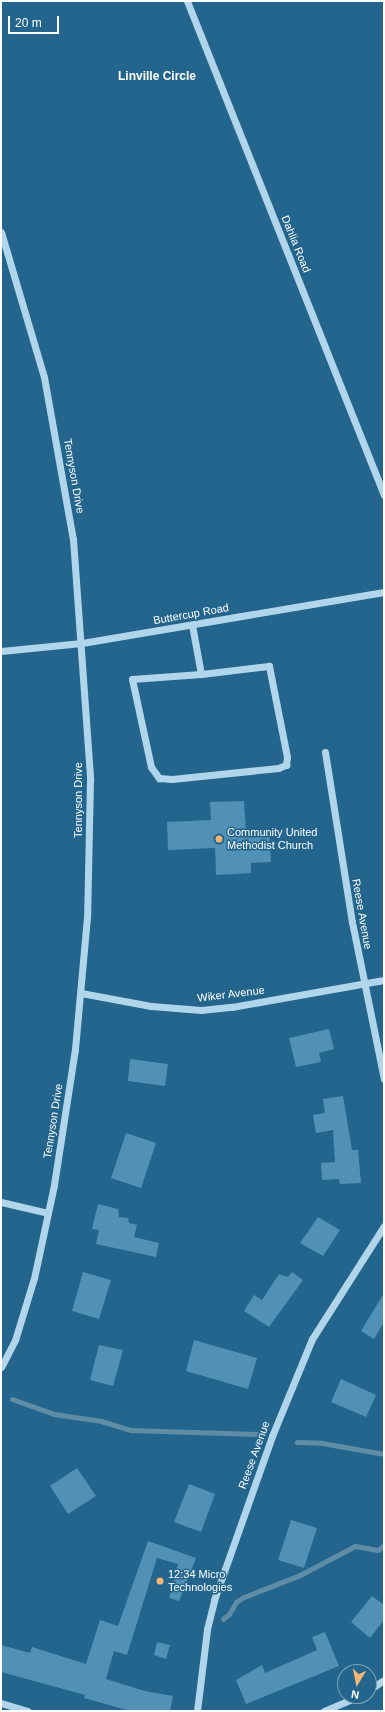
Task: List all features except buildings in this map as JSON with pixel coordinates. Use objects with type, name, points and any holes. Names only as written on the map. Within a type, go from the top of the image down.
[{"type":"street","name":"Dahlia Road","points":[[187,1],[384,495]]},
{"type":"street","name":"Tennyson Drive","points":[[1,232],[22,296],[52,415],[74,539],[90,780],[87,917],[75,1049],[48,1213],[24,1315],[1,1367]]},
{"type":"street","name":"Buttercup Road","points":[[1,651],[82,643],[384,592]]},
{"type":"street","points":[[192,625],[201,674]]},
{"type":"street","points":[[269,666],[288,757],[286,765],[278,768],[196,777],[159,778],[151,767],[132,679],[201,674],[269,666]]},
{"type":"street","name":"Reese Avenue","points":[[325,752],[363,983],[384,1079]]},
{"type":"street","name":"Wiker Avenue","points":[[81,993],[151,1006],[201,1010],[232,1007],[384,980]]},
{"type":"street","points":[[1,1202],[48,1213]]},
{"type":"street","name":"Reese Avenue","points":[[197,1711],[202,1658],[214,1600],[272,1436],[312,1339],[384,1226]]},
{"type":"street","points":[[1,1703],[28,1711]]},
{"type":"street","points":[[324,1711],[340,1704]]},
{"type":"waterway","points":[[12,1399],[54,1414],[101,1421],[131,1430],[258,1434]]},
{"type":"waterway","points":[[297,1442],[322,1443],[384,1454]]},
{"type":"waterway","points":[[223,1619],[229,1614],[236,1602],[244,1597],[300,1575],[355,1546],[378,1550],[384,1545]]},
{"type":"place","name":"Community United Methodist Church","points":[[219,839]]},
{"type":"place","name":"12:34 Micro Technologies","points":[[160,1581]]},
{"type":"district","name":"Linville Circle","points":[[157,77]]}]
